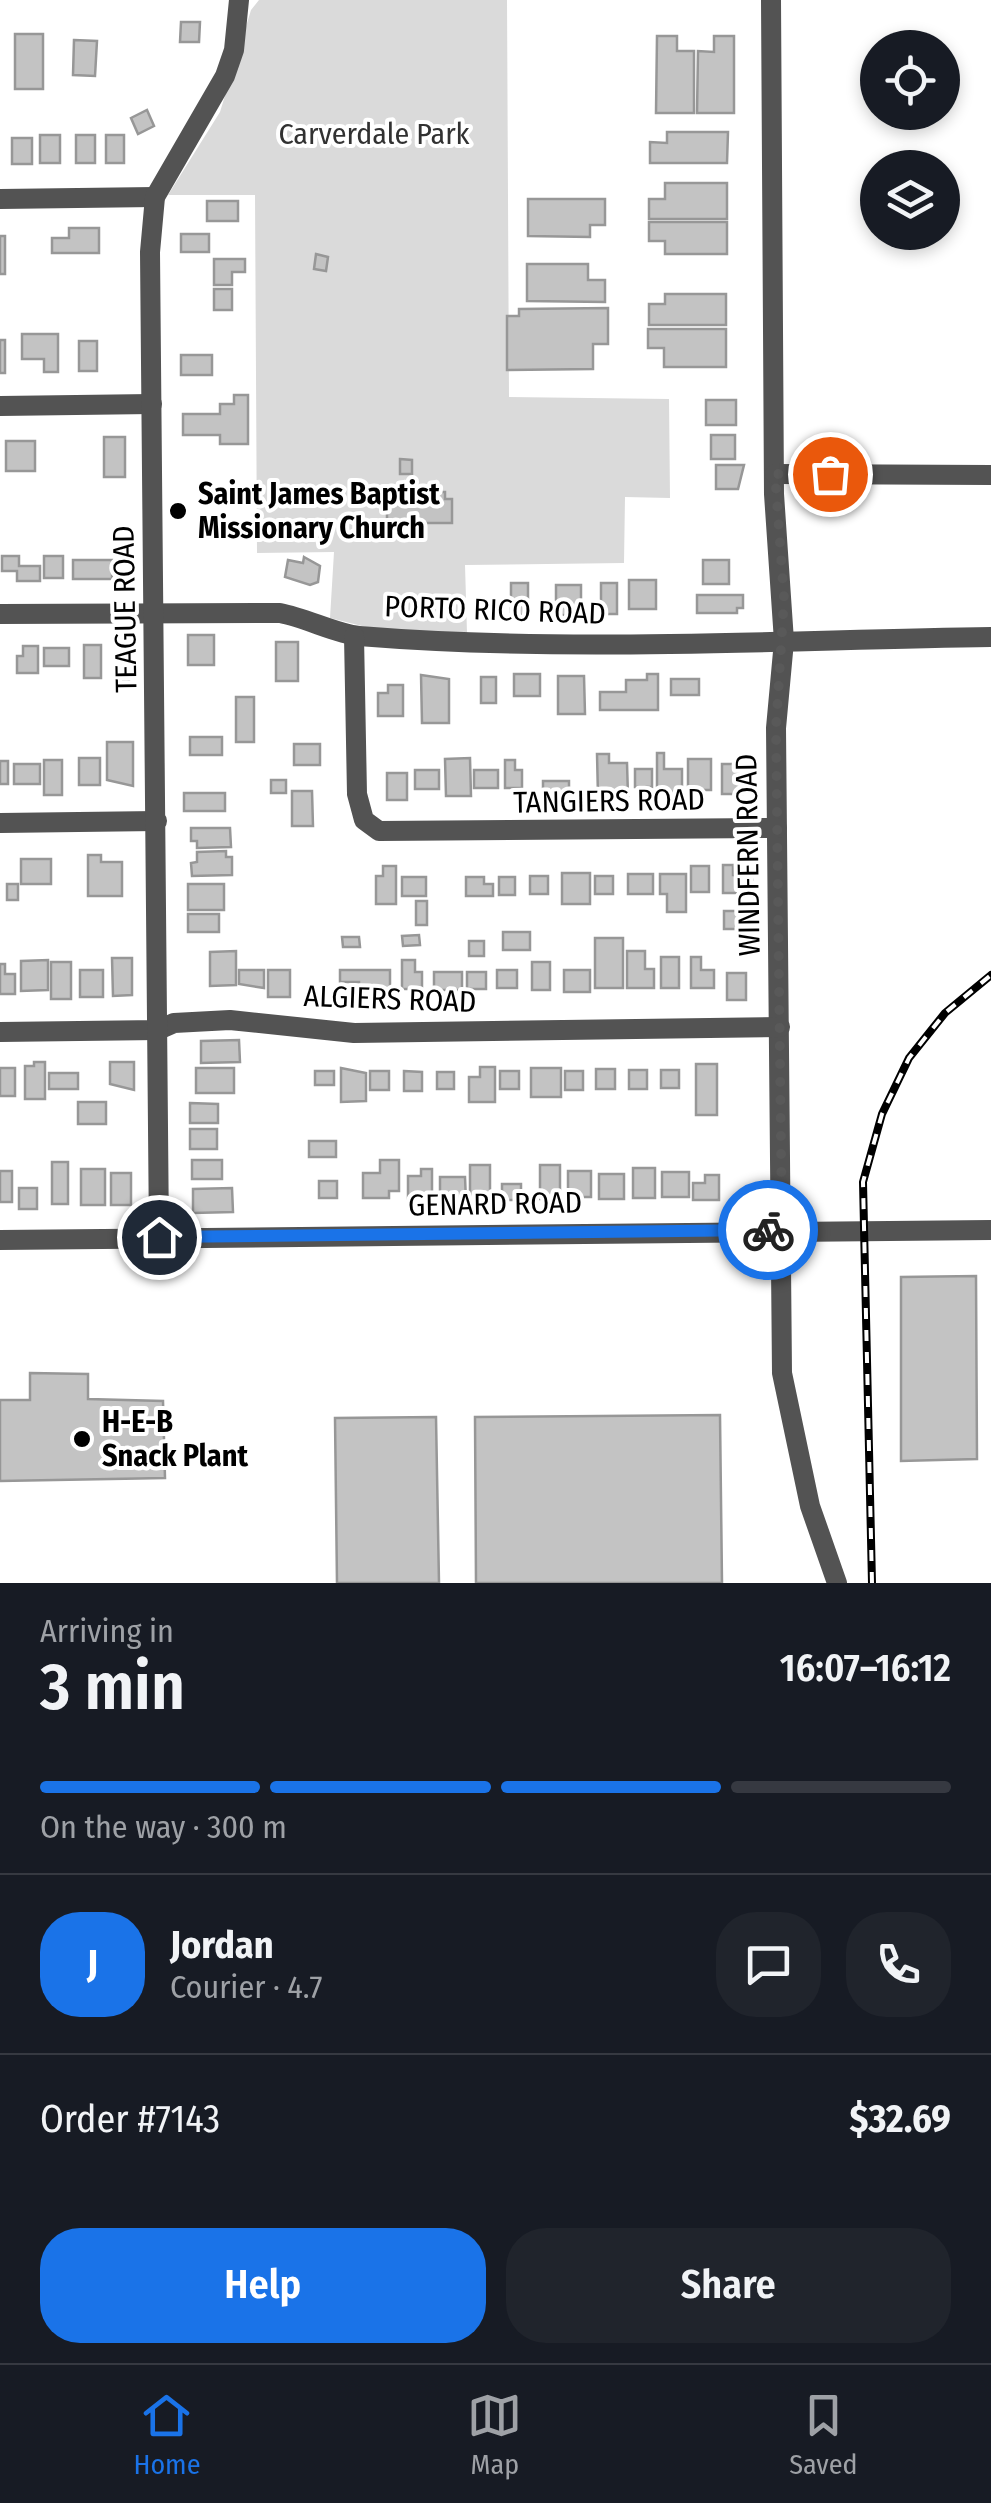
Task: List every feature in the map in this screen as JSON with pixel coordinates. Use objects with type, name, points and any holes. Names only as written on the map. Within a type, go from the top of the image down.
[{"type":"street","name":"TEAGUE ROAD","points":[[159,1237],[150,252],[155,197],[225,76],[234,50],[239,0]]},
{"type":"street","name":"WINDFERN ROAD","points":[[771,0],[775,474],[784,641],[776,728],[782,1373],[810,1506],[836,1583]]},
{"type":"street","points":[[0,198],[155,197]]},
{"type":"street","points":[[0,406],[152,404]]},
{"type":"street","points":[[775,474],[991,474]]},
{"type":"street","name":"PORTO RICO ROAD","points":[[0,614],[280,613],[313,619],[354,636],[516,644],[991,637]]},
{"type":"street","name":"TANGIERS ROAD","points":[[354,636],[359,810],[364,820],[379,831],[441,834],[778,828]]},
{"type":"street","points":[[0,823],[158,821]]},
{"type":"street","name":"ALGIERS ROAD","points":[[0,1032],[158,1030],[174,1023],[230,1020],[354,1033],[780,1027]]},
{"type":"street","name":"GENARD ROAD","points":[[0,1240],[991,1230]]},
{"type":"green space","name":"Carverdale Park","points":[[259,0],[507,0],[509,397],[669,399],[670,498],[625,497],[624,563],[465,565],[467,633],[374,629],[330,618],[334,552],[257,553],[255,195],[168,195],[220,112],[251,10]]},
{"type":"building","points":[[181,22],[200,22],[199,42],[180,42]]},
{"type":"building","points":[[15,34],[43,34],[43,89],[15,89]]},
{"type":"building","points":[[657,36],[677,36],[677,51],[694,51],[694,113],[656,113]]},
{"type":"building","points":[[714,36],[734,36],[734,113],[697,113],[698,51],[714,52]]},
{"type":"building","points":[[74,40],[97,41],[95,76],[73,75]]},
{"type":"building","points":[[147,110],[154,126],[138,134],[131,118]]},
{"type":"building","points":[[667,132],[728,132],[727,163],[650,163],[650,142],[667,143]]},
{"type":"building","points":[[40,135],[60,135],[60,163],[40,163]]},
{"type":"building","points":[[76,135],[95,135],[95,163],[76,163]]},
{"type":"building","points":[[106,135],[124,135],[124,163],[106,163]]},
{"type":"building","points":[[12,138],[32,138],[32,164],[12,164]]},
{"type":"building","points":[[665,183],[727,183],[727,219],[649,219],[649,199],[665,199]]},
{"type":"building","points":[[528,199],[605,199],[605,225],[590,225],[590,237],[528,236]]},
{"type":"building","points":[[207,201],[238,201],[238,221],[207,221]]},
{"type":"building","points":[[649,222],[727,222],[727,254],[665,254],[665,241],[649,241]]},
{"type":"building","points":[[69,228],[99,228],[99,253],[52,253],[52,238],[69,238]]},
{"type":"building","points":[[181,234],[209,234],[209,252],[181,252]]},
{"type":"building","points":[[0,236],[5,236],[5,274],[0,274]]},
{"type":"building","points":[[316,254],[328,257],[326,271],[314,269]]},
{"type":"building","points":[[214,259],[245,259],[245,272],[232,272],[232,285],[214,285]]},
{"type":"building","points":[[527,264],[588,264],[588,280],[605,280],[605,302],[527,301]]},
{"type":"building","points":[[214,289],[232,289],[232,310],[214,310]]},
{"type":"building","points":[[665,294],[726,294],[726,325],[649,325],[649,304],[665,304]]},
{"type":"building","points":[[608,308],[608,344],[593,344],[593,369],[507,370],[507,316],[519,316],[519,309]]},
{"type":"building","points":[[648,329],[726,329],[726,367],[664,367],[664,348],[648,348]]},
{"type":"building","points":[[22,334],[58,334],[58,372],[44,372],[44,359],[22,359]]},
{"type":"building","points":[[0,340],[5,340],[5,373],[0,373]]},
{"type":"building","points":[[79,341],[97,341],[97,371],[79,371]]},
{"type":"building","points":[[181,355],[212,355],[212,375],[181,375]]},
{"type":"building","points":[[234,395],[248,395],[248,444],[220,444],[220,435],[183,435],[183,414],[220,414],[220,404],[234,404]]},
{"type":"building","points":[[706,400],[736,400],[736,425],[706,425]]},
{"type":"building","points":[[711,435],[735,435],[735,459],[711,459]]},
{"type":"building","points":[[104,437],[125,437],[125,477],[104,477]]},
{"type":"building","points":[[6,441],[35,441],[35,471],[6,471]]},
{"type":"building","points":[[400,459],[412,460],[412,474],[400,474]]},
{"type":"building","points":[[716,465],[744,465],[738,489],[716,489]]},
{"type":"building","points":[[395,492],[445,492],[445,499],[452,499],[452,523],[387,523],[387,500],[395,500]]},
{"type":"building","points":[[2,556],[19,556],[19,566],[40,566],[40,581],[17,581],[17,571],[2,571]]},
{"type":"building","points":[[44,556],[63,556],[63,578],[44,578]]},
{"type":"building","points":[[304,557],[320,566],[318,582],[310,585],[285,577],[288,560],[303,563]]},
{"type":"building","points":[[73,560],[112,560],[112,579],[73,579]]},
{"type":"building","points":[[703,560],[729,560],[729,584],[703,584]]},
{"type":"building","points":[[629,580],[656,580],[656,609],[629,609]]},
{"type":"building","points":[[511,583],[528,583],[528,615],[511,615]]},
{"type":"building","points":[[601,583],[617,583],[617,614],[601,614]]},
{"type":"building","points":[[556,585],[581,585],[581,615],[556,615]]},
{"type":"building","points":[[697,595],[743,595],[743,608],[737,608],[737,613],[697,613]]},
{"type":"building","points":[[188,635],[214,635],[214,665],[188,665]]},
{"type":"building","points":[[276,642],[298,642],[298,681],[276,681]]},
{"type":"building","points":[[84,645],[101,645],[101,678],[84,678]]},
{"type":"building","points":[[23,646],[38,646],[38,673],[17,673],[17,656],[23,656]]},
{"type":"building","points":[[44,648],[69,648],[69,666],[44,666]]},
{"type":"building","points":[[117,656],[129,656],[129,687],[117,687]]},
{"type":"building","points":[[514,674],[540,674],[540,696],[514,696]]},
{"type":"building","points":[[647,674],[658,674],[658,710],[600,710],[600,692],[626,692],[626,680],[647,680]]},
{"type":"building","points":[[421,675],[449,679],[449,723],[422,723]]},
{"type":"building","points":[[558,676],[584,676],[585,714],[558,714]]},
{"type":"building","points":[[481,677],[496,677],[496,703],[481,703]]},
{"type":"building","points":[[671,679],[699,679],[699,695],[671,695]]},
{"type":"building","points":[[388,685],[403,685],[403,716],[378,716],[378,693],[388,693]]},
{"type":"building","points":[[236,697],[254,697],[254,742],[236,742]]},
{"type":"building","points":[[190,737],[222,737],[222,755],[190,755]]},
{"type":"building","points":[[107,742],[133,742],[133,786],[107,780]]},
{"type":"building","points":[[294,744],[320,744],[320,765],[294,765]]},
{"type":"building","points":[[657,753],[664,753],[664,769],[682,769],[682,792],[657,792]]},
{"type":"building","points":[[597,754],[609,754],[609,763],[627,763],[628,796],[598,796]]},
{"type":"building","points":[[79,758],[100,758],[100,785],[79,785]]},
{"type":"building","points":[[470,758],[471,796],[446,796],[445,759]]},
{"type":"building","points":[[688,759],[711,759],[711,790],[702,790],[702,798],[688,798]]},
{"type":"building","points":[[44,760],[62,760],[62,795],[44,795]]},
{"type":"building","points":[[505,760],[515,760],[515,770],[522,770],[522,788],[505,788]]},
{"type":"building","points":[[0,761],[8,761],[8,784],[0,784]]},
{"type":"building","points":[[14,764],[40,764],[40,784],[14,784]]},
{"type":"building","points":[[722,764],[742,764],[742,794],[722,794]]},
{"type":"building","points":[[635,769],[652,769],[652,787],[635,787]]},
{"type":"building","points":[[415,770],[439,770],[439,789],[415,789]]},
{"type":"building","points":[[474,770],[498,770],[498,788],[474,788]]},
{"type":"building","points":[[387,773],[407,773],[407,800],[387,800]]},
{"type":"building","points":[[271,780],[286,780],[286,793],[271,793]]},
{"type":"building","points":[[543,781],[569,781],[569,801],[543,801]]},
{"type":"building","points":[[292,791],[312,791],[313,826],[292,826]]},
{"type":"building","points":[[184,793],[225,793],[225,811],[184,811]]},
{"type":"building","points":[[191,828],[230,828],[231,847],[197,848],[197,841],[191,841]]},
{"type":"building","points":[[226,851],[226,857],[232,857],[232,875],[192,876],[191,863],[197,862],[197,852]]},
{"type":"building","points":[[88,855],[101,855],[101,862],[122,862],[122,896],[88,896]]},
{"type":"building","points":[[21,859],[51,859],[51,884],[21,884]]},
{"type":"building","points":[[723,865],[733,865],[733,875],[752,875],[752,893],[723,893]]},
{"type":"building","points":[[383,866],[396,866],[396,904],[376,904],[376,876],[383,876]]},
{"type":"building","points":[[691,866],[709,866],[709,892],[691,892]]},
{"type":"building","points":[[562,873],[590,873],[590,904],[562,904]]},
{"type":"building","points":[[628,874],[653,874],[653,894],[628,894]]},
{"type":"building","points":[[660,874],[686,874],[686,912],[667,912],[667,894],[660,894]]},
{"type":"building","points":[[530,876],[548,876],[548,894],[530,894]]},
{"type":"building","points":[[595,876],[613,876],[613,894],[595,894]]},
{"type":"building","points":[[402,877],[426,877],[426,896],[402,896]]},
{"type":"building","points":[[466,877],[484,877],[484,884],[493,884],[493,896],[466,896]]},
{"type":"building","points":[[499,877],[515,877],[515,895],[499,895]]},
{"type":"building","points":[[7,884],[18,884],[18,900],[7,900]]},
{"type":"building","points":[[188,884],[224,884],[224,910],[188,910]]},
{"type":"building","points":[[416,901],[427,901],[427,925],[416,925]]},
{"type":"building","points":[[724,911],[740,911],[740,929],[724,929]]},
{"type":"building","points":[[188,914],[219,914],[219,932],[188,932]]},
{"type":"building","points":[[503,932],[530,932],[530,950],[503,950]]},
{"type":"building","points":[[419,935],[420,945],[403,946],[402,936]]},
{"type":"building","points":[[342,937],[359,937],[360,947],[343,947]]},
{"type":"building","points":[[595,938],[623,938],[623,988],[595,988]]},
{"type":"building","points":[[469,941],[484,941],[484,956],[469,956]]},
{"type":"building","points":[[236,951],[236,985],[210,986],[210,952]]},
{"type":"building","points":[[627,951],[645,951],[645,969],[654,969],[654,988],[627,988]]},
{"type":"building","points":[[661,957],[679,957],[679,988],[661,988]]},
{"type":"building","points":[[691,957],[701,957],[701,970],[714,970],[714,988],[691,988]]},
{"type":"building","points":[[112,958],[132,958],[132,995],[113,996]]},
{"type":"building","points":[[48,960],[48,990],[21,991],[21,961]]},
{"type":"building","points":[[402,960],[415,960],[415,972],[422,972],[422,989],[402,989]]},
{"type":"building","points":[[51,962],[71,962],[71,999],[51,999]]},
{"type":"building","points":[[532,962],[550,962],[550,990],[532,990]]},
{"type":"building","points":[[0,964],[5,964],[5,974],[15,974],[15,994],[0,994]]},
{"type":"building","points":[[80,970],[103,970],[103,997],[80,997]]},
{"type":"building","points":[[239,970],[264,970],[264,988],[239,984]]},
{"type":"building","points":[[268,970],[290,970],[290,997],[268,997]]},
{"type":"building","points":[[340,970],[390,970],[390,990],[359,990],[359,982],[340,982]]},
{"type":"building","points":[[497,970],[517,970],[517,988],[497,988]]},
{"type":"building","points":[[564,970],[590,970],[590,992],[564,992]]},
{"type":"building","points":[[434,972],[462,972],[462,990],[434,990]]},
{"type":"building","points":[[467,972],[486,972],[486,989],[467,989]]},
{"type":"building","points":[[727,973],[746,973],[746,1000],[727,1000]]},
{"type":"building","points":[[239,1040],[240,1062],[201,1063],[201,1041]]},
{"type":"building","points":[[34,1062],[45,1062],[45,1099],[25,1099],[25,1066],[34,1066]]},
{"type":"building","points":[[110,1062],[134,1062],[134,1090],[110,1084]]},
{"type":"building","points":[[696,1064],[717,1064],[717,1115],[696,1115]]},
{"type":"building","points":[[480,1067],[495,1067],[495,1102],[469,1102],[469,1077],[480,1077]]},
{"type":"building","points":[[0,1068],[15,1068],[15,1096],[0,1096]]},
{"type":"building","points":[[196,1068],[234,1068],[234,1093],[196,1093]]},
{"type":"building","points":[[341,1068],[366,1073],[366,1101],[341,1102]]},
{"type":"building","points":[[531,1068],[561,1068],[561,1097],[531,1097]]},
{"type":"building","points":[[596,1069],[615,1069],[615,1089],[596,1089]]},
{"type":"building","points":[[629,1070],[647,1070],[647,1089],[629,1089]]},
{"type":"building","points":[[661,1070],[679,1070],[679,1088],[661,1088]]},
{"type":"building","points":[[315,1071],[334,1071],[334,1085],[315,1085]]},
{"type":"building","points":[[370,1071],[389,1071],[389,1090],[370,1090]]},
{"type":"building","points":[[404,1071],[422,1072],[422,1091],[404,1091]]},
{"type":"building","points":[[500,1071],[519,1071],[519,1089],[500,1089]]},
{"type":"building","points":[[565,1071],[583,1071],[583,1090],[565,1090]]},
{"type":"building","points":[[437,1072],[454,1072],[454,1089],[437,1089]]},
{"type":"building","points":[[49,1073],[78,1073],[78,1089],[49,1089]]},
{"type":"building","points":[[78,1102],[106,1102],[106,1124],[78,1124]]},
{"type":"building","points":[[190,1103],[218,1104],[218,1123],[190,1123]]},
{"type":"building","points":[[190,1129],[217,1129],[217,1149],[190,1149]]},
{"type":"building","points":[[309,1141],[336,1141],[336,1157],[309,1157]]},
{"type":"building","points":[[192,1160],[222,1160],[222,1179],[192,1179]]},
{"type":"building","points":[[380,1160],[399,1160],[399,1191],[389,1191],[389,1198],[363,1198],[363,1173],[380,1173]]},
{"type":"building","points":[[52,1162],[68,1162],[68,1204],[52,1204]]},
{"type":"building","points":[[470,1165],[490,1165],[490,1200],[470,1200]]},
{"type":"building","points":[[540,1165],[560,1165],[560,1199],[540,1199]]},
{"type":"building","points":[[633,1168],[655,1168],[655,1198],[633,1198]]},
{"type":"building","points":[[81,1169],[105,1169],[105,1205],[81,1205]]},
{"type":"building","points":[[421,1169],[432,1169],[432,1199],[408,1199],[408,1176],[421,1176]]},
{"type":"building","points":[[0,1171],[12,1171],[12,1202],[0,1202]]},
{"type":"building","points":[[568,1171],[591,1171],[591,1197],[568,1197]]},
{"type":"building","points":[[662,1172],[689,1172],[689,1197],[662,1197]]},
{"type":"building","points":[[111,1173],[131,1173],[131,1205],[111,1205]]},
{"type":"building","points":[[599,1174],[624,1174],[624,1199],[599,1199]]},
{"type":"building","points":[[705,1175],[719,1175],[719,1200],[693,1200],[693,1183],[705,1183]]},
{"type":"building","points":[[440,1177],[465,1177],[466,1201],[440,1201]]},
{"type":"building","points":[[319,1181],[337,1181],[337,1198],[319,1198]]},
{"type":"building","points":[[502,1184],[521,1184],[521,1200],[502,1200]]},
{"type":"building","points":[[19,1188],[37,1188],[37,1209],[19,1209]]},
{"type":"building","points":[[232,1188],[233,1212],[193,1213],[193,1189]]},
{"type":"building","points":[[976,1276],[977,1459],[901,1461],[901,1277]]},
{"type":"building","name":"H-E-B Snack Plant","points":[[30,1373],[88,1374],[88,1399],[163,1401],[165,1478],[0,1481],[0,1400],[30,1400]]},
{"type":"building","points":[[720,1415],[722,1583],[476,1583],[475,1417]]},
{"type":"building","points":[[436,1417],[439,1583],[337,1583],[335,1418]]},
{"type":"railway","points":[[872,1583],[863,1182],[882,1114],[909,1058],[945,1013],[991,975]]},
{"type":"way so far","points":[[768,1230],[782,1230],[776,728],[784,598],[775,474],[830,474]]},
{"type":"place","name":"Saint James Baptist Missionary Church","points":[[178,511]]},
{"type":"place","name":"H-E-B Snack Plant","points":[[82,1439]]},
{"type":"route","points":[[159,1237],[768,1230]]}]
